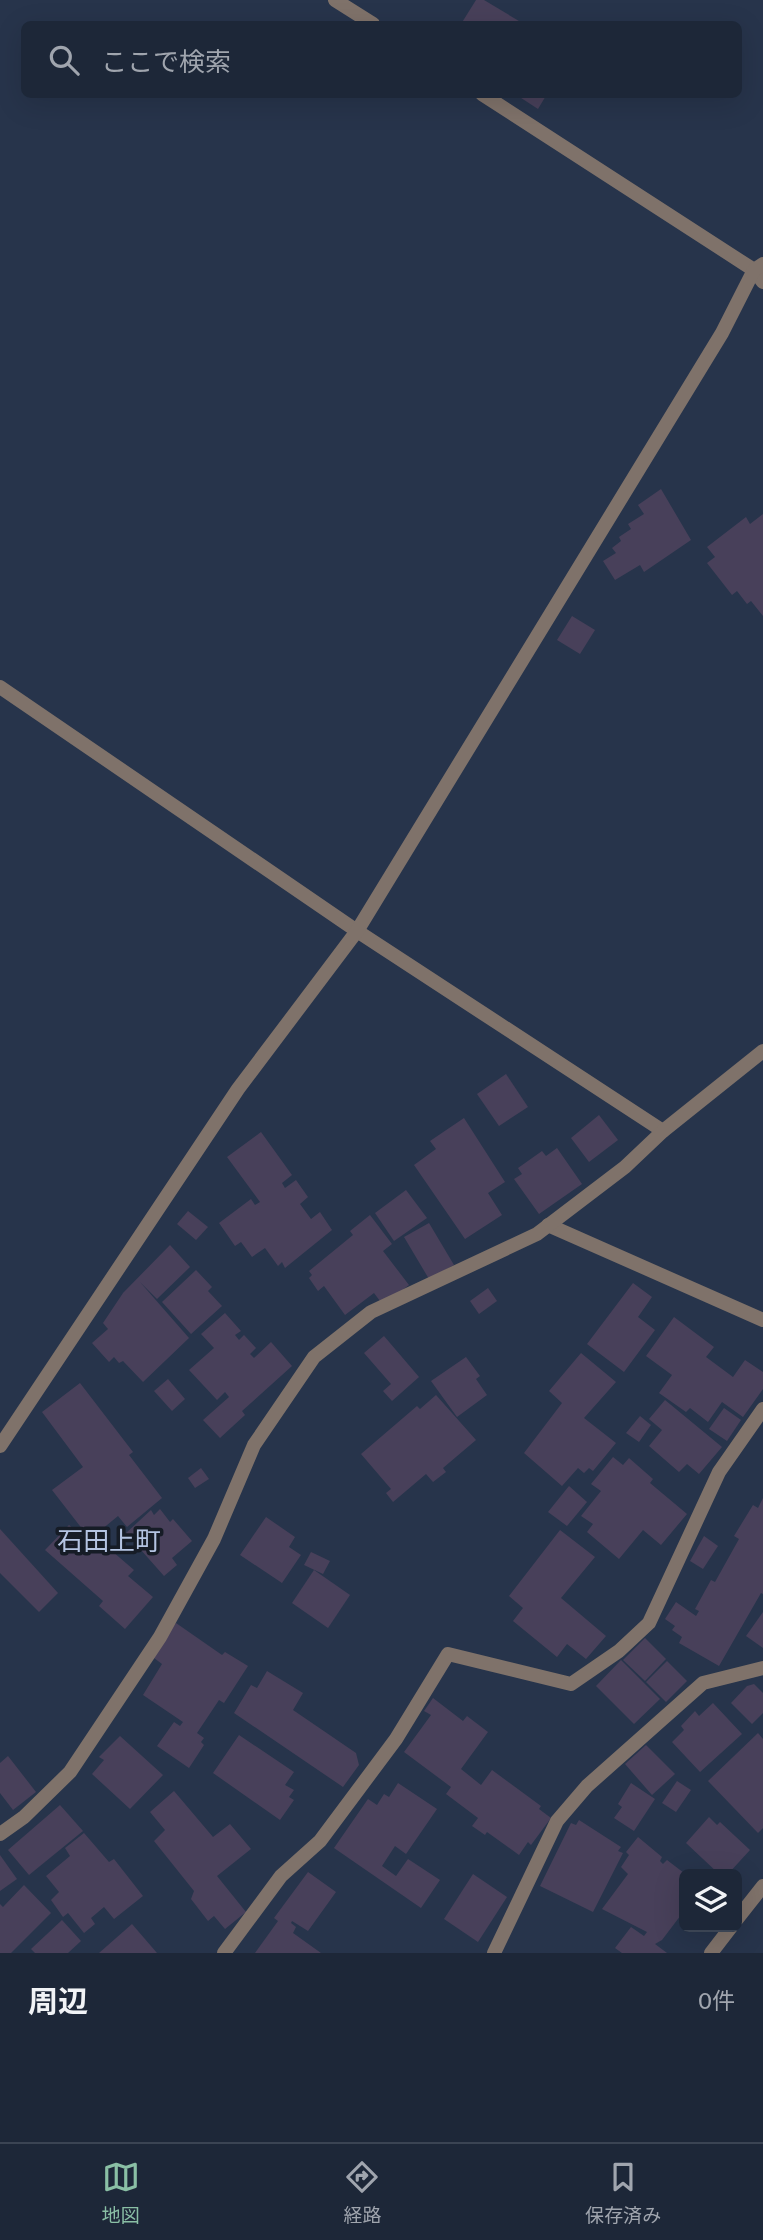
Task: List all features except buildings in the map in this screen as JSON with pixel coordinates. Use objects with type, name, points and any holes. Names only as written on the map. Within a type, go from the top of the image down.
[{"type":"street","points":[[335,0],[368,21]]},
{"type":"street","points":[[0,1446],[238,1089],[357,931],[760,272],[488,98]]},
{"type":"street","points":[[0,687],[357,931],[663,1131]]},
{"type":"street","points":[[0,1834],[24,1817],[69,1772],[160,1637],[214,1539],[254,1445],[314,1357],[371,1312],[537,1234],[625,1167],[663,1131],[763,1051]]},
{"type":"street","points":[[548,1225],[763,1320]]},
{"type":"street","points":[[224,1953],[281,1876],[320,1841],[389,1749],[448,1654],[571,1684],[619,1651],[649,1623],[719,1472],[763,1409]]},
{"type":"street","points":[[494,1953],[557,1821],[587,1786],[703,1683],[763,1668]]},
{"type":"street","points":[[742,1913],[763,1886]]},
{"type":"street","points":[[711,1953],[727,1932]]},
{"type":"district","name":"石田上町","points":[[109,1540]]}]
